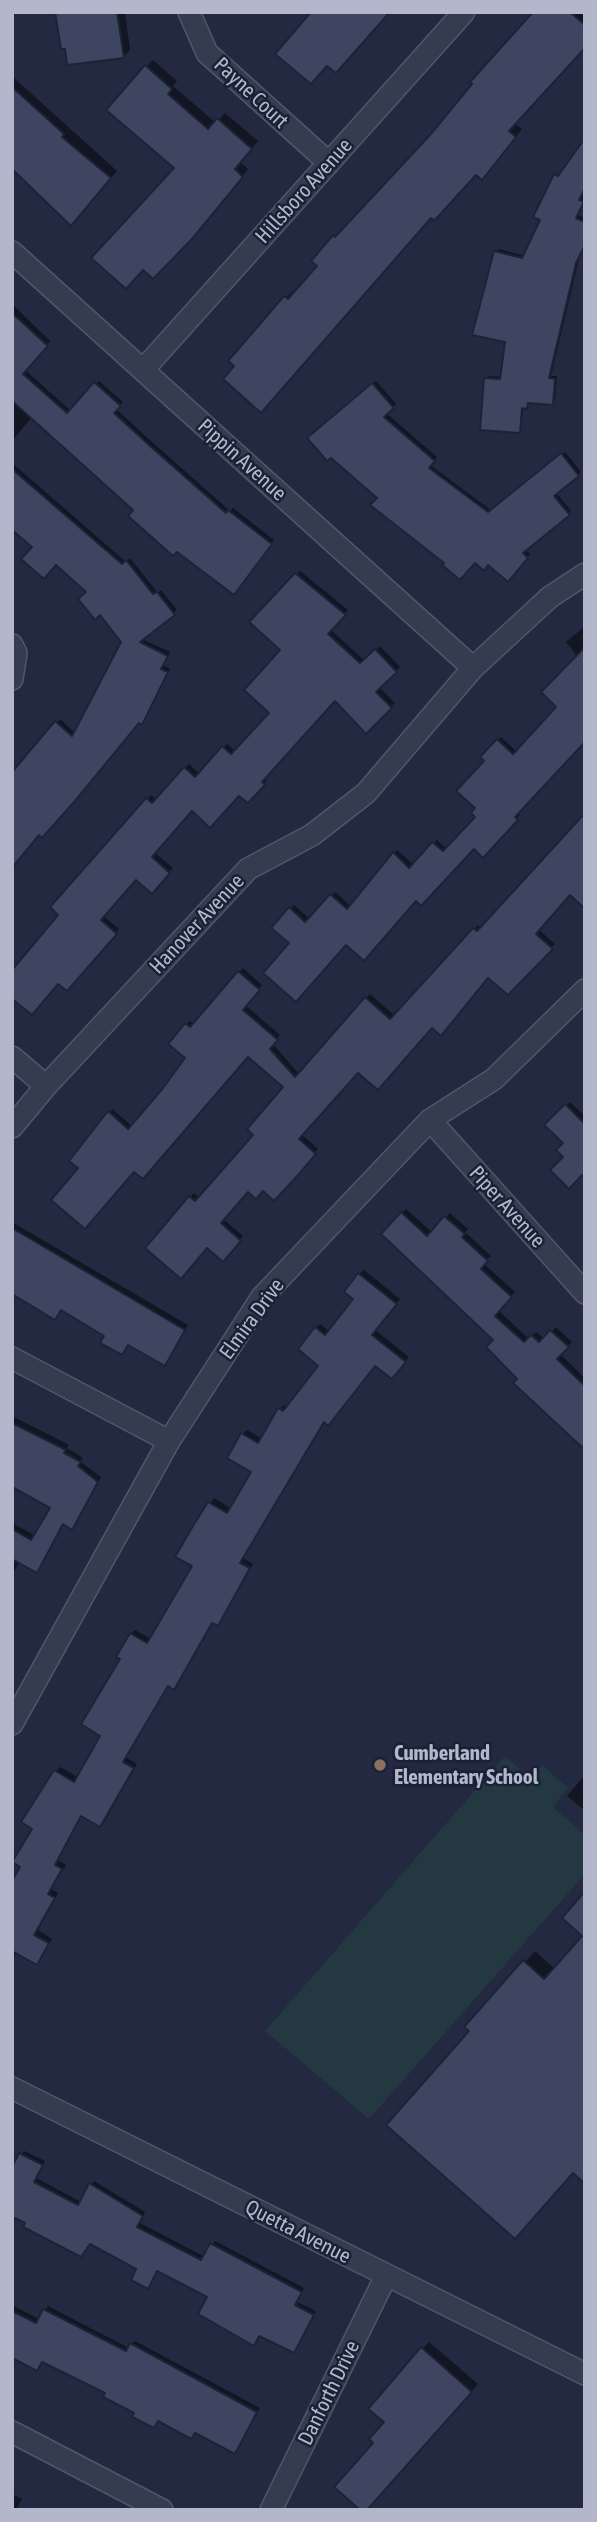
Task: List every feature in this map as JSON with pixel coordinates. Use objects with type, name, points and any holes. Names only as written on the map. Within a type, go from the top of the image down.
[{"type":"street","name":"Payne Court","points":[[189,12],[207,52],[329,163]]},
{"type":"street","name":"Hillsboro Avenue","points":[[143,370],[464,12]]},
{"type":"street","name":"Pippin Avenue","points":[[12,252],[473,668]]},
{"type":"street","name":"Hanover Avenue","points":[[12,1127],[46,1086],[248,869],[312,835],[366,793],[473,668],[550,597],[585,574]]},
{"type":"street","points":[[12,645],[16,653],[12,678]]},
{"type":"street","name":"Elmira Drive","points":[[12,1724],[169,1441],[262,1297],[430,1120],[494,1079],[585,989]]},
{"type":"street","points":[[12,1057],[46,1086]]},
{"type":"street","name":"Piper Avenue","points":[[430,1120],[585,1293]]},
{"type":"street","points":[[12,1358],[169,1441]]},
{"type":"street","name":"Quetta Avenue","points":[[12,2088],[585,2374]]},
{"type":"street","name":"Danforth Drive","points":[[271,2510],[386,2276]]},
{"type":"street","points":[[12,2432],[162,2510]]},
{"type":"shaded area","points":[[505,1756],[530,1778],[542,1765],[568,1788],[553,1807],[585,1835],[585,1874],[369,2119],[265,2031]]},
{"type":"building","points":[[55,12],[117,12],[124,58],[67,65],[65,49],[61,49]]},
{"type":"building","points":[[311,12],[390,12],[336,73],[327,66],[311,84],[275,54]]},
{"type":"building","points":[[533,12],[570,12],[585,25],[585,48],[509,131],[516,137],[482,180],[476,175],[434,221],[431,218],[261,413],[223,379],[234,366],[228,361],[284,296],[288,299],[317,266],[311,261],[333,235],[335,237],[430,135],[472,84],[470,82]]},
{"type":"building","points":[[145,65],[172,89],[168,94],[208,129],[217,118],[252,149],[235,169],[243,177],[192,239],[153,279],[143,270],[126,289],[91,258],[174,168],[106,110]]},
{"type":"building","points":[[12,87],[64,134],[62,137],[111,178],[71,226],[12,169]]},
{"type":"building","points":[[585,138],[585,188],[579,200],[584,202],[576,218],[585,222],[585,245],[576,263],[549,378],[555,379],[553,405],[528,403],[527,409],[522,408],[520,433],[480,430],[484,378],[500,379],[505,342],[472,335],[494,251],[522,258],[540,220],[533,217],[554,174],[558,176]]},
{"type":"building","points":[[12,313],[48,346],[23,374],[67,413],[94,382],[121,406],[114,413],[149,445],[226,513],[228,510],[272,544],[234,595],[177,552],[173,556],[128,516],[133,510],[12,401]]},
{"type":"building","points":[[372,383],[394,408],[384,417],[435,461],[429,468],[488,512],[561,453],[579,476],[554,496],[570,515],[523,553],[528,558],[508,582],[488,565],[484,571],[475,563],[460,580],[442,565],[444,563],[370,505],[377,498],[331,458],[327,461],[307,438]]},
{"type":"building","points":[[12,469],[122,564],[126,560],[153,594],[157,592],[175,615],[140,642],[168,656],[161,669],[168,672],[142,725],[139,723],[75,801],[42,838],[39,835],[12,868],[12,772],[55,721],[72,736],[121,642],[100,615],[95,620],[78,599],[86,592],[56,565],[44,579],[21,559],[32,547],[12,530]]},
{"type":"building","points":[[295,573],[346,615],[328,634],[360,663],[375,649],[397,672],[376,692],[392,708],[366,734],[335,701],[262,782],[265,785],[248,803],[239,796],[210,828],[192,811],[152,857],[170,873],[152,894],[136,880],[101,920],[117,934],[67,991],[58,984],[32,1015],[12,999],[12,970],[58,915],[50,907],[146,798],[152,803],[184,767],[195,777],[222,746],[231,754],[269,713],[244,690],[280,650],[249,622]]},
{"type":"building","points":[[585,647],[585,742],[515,817],[518,820],[483,858],[474,849],[421,906],[416,901],[364,961],[346,945],[296,1002],[263,973],[289,943],[271,928],[289,907],[305,922],[330,894],[347,909],[393,852],[409,868],[432,842],[443,851],[475,817],[471,813],[475,808],[456,791],[484,761],[480,757],[497,739],[513,754],[556,707],[541,692]]},
{"type":"building","points":[[585,813],[585,909],[570,895],[536,934],[553,949],[508,995],[488,978],[441,1036],[432,1028],[378,1090],[358,1073],[299,1139],[316,1154],[299,1174],[274,1201],[263,1191],[256,1199],[248,1192],[221,1223],[241,1241],[223,1262],[207,1248],[181,1279],[145,1248],[189,1196],[195,1201],[253,1135],[247,1129],[283,1087],[248,1057],[143,1179],[134,1172],[85,1229],[51,1200],[78,1168],[69,1161],[108,1111],[128,1129],[163,1088],[185,1058],[168,1044],[185,1023],[190,1027],[238,971],[260,990],[243,1010],[278,1040],[270,1049],[295,1077],[365,997],[390,1019],[473,928],[477,931]]},
{"type":"building","points":[[565,1104],[585,1124],[585,1178],[582,1175],[569,1189],[550,1170],[563,1157],[556,1150],[563,1143],[544,1125]]},
{"type":"building","points":[[401,1212],[427,1236],[444,1216],[465,1234],[462,1237],[488,1261],[481,1269],[512,1297],[495,1316],[524,1342],[531,1335],[539,1342],[550,1330],[569,1347],[557,1359],[585,1386],[585,1450],[513,1383],[517,1379],[486,1347],[493,1340],[381,1234]]},
{"type":"building","points":[[12,1228],[185,1330],[165,1366],[128,1345],[122,1355],[100,1343],[104,1336],[61,1310],[55,1320],[12,1294]]},
{"type":"building","points":[[358,1273],[397,1304],[372,1335],[406,1362],[392,1379],[375,1366],[328,1426],[324,1422],[240,1563],[250,1568],[218,1626],[212,1623],[174,1690],[168,1686],[123,1762],[134,1768],[100,1827],[81,1816],[55,1865],[62,1869],[48,1894],[55,1898],[34,1935],[49,1943],[37,1965],[12,1951],[12,1881],[20,1867],[12,1862],[32,1829],[21,1822],[54,1770],[74,1782],[100,1736],[81,1724],[120,1659],[116,1657],[130,1633],[147,1643],[192,1566],[175,1557],[208,1502],[227,1513],[251,1472],[227,1458],[241,1433],[258,1443],[278,1408],[283,1411],[318,1366],[298,1349],[315,1327],[325,1335],[353,1299],[344,1292]]},
{"type":"building","points":[[12,1423],[66,1450],[64,1453],[81,1462],[78,1466],[98,1482],[72,1530],[63,1524],[37,1573],[12,1559],[12,1529],[31,1540],[50,1508],[12,1487]]},
{"type":"building","points":[[585,1891],[585,2184],[573,2173],[515,2239],[386,2125],[469,2031],[464,2027],[523,1960],[544,1979],[582,1936],[562,1918]]},
{"type":"building","points":[[19,2153],[43,2165],[34,2182],[78,2205],[89,2183],[143,2216],[137,2227],[201,2260],[210,2243],[302,2292],[295,2305],[314,2315],[294,2353],[259,2336],[254,2346],[198,2314],[207,2297],[157,2271],[148,2289],[131,2280],[136,2269],[90,2244],[81,2257],[23,2227],[25,2223],[15,2218],[12,2224],[12,2167]]},
{"type":"building","points":[[43,2309],[126,2351],[130,2343],[257,2412],[235,2454],[195,2433],[191,2439],[158,2421],[154,2428],[132,2417],[134,2413],[103,2397],[105,2393],[42,2362],[37,2371],[12,2358],[12,2311],[36,2323]]},
{"type":"building","points":[[421,2347],[472,2392],[367,2510],[360,2510],[334,2487],[373,2443],[369,2439],[384,2422],[368,2409]]},
{"type":"place","name":"Cumberland Elementary School","points":[[380,1765]]}]
